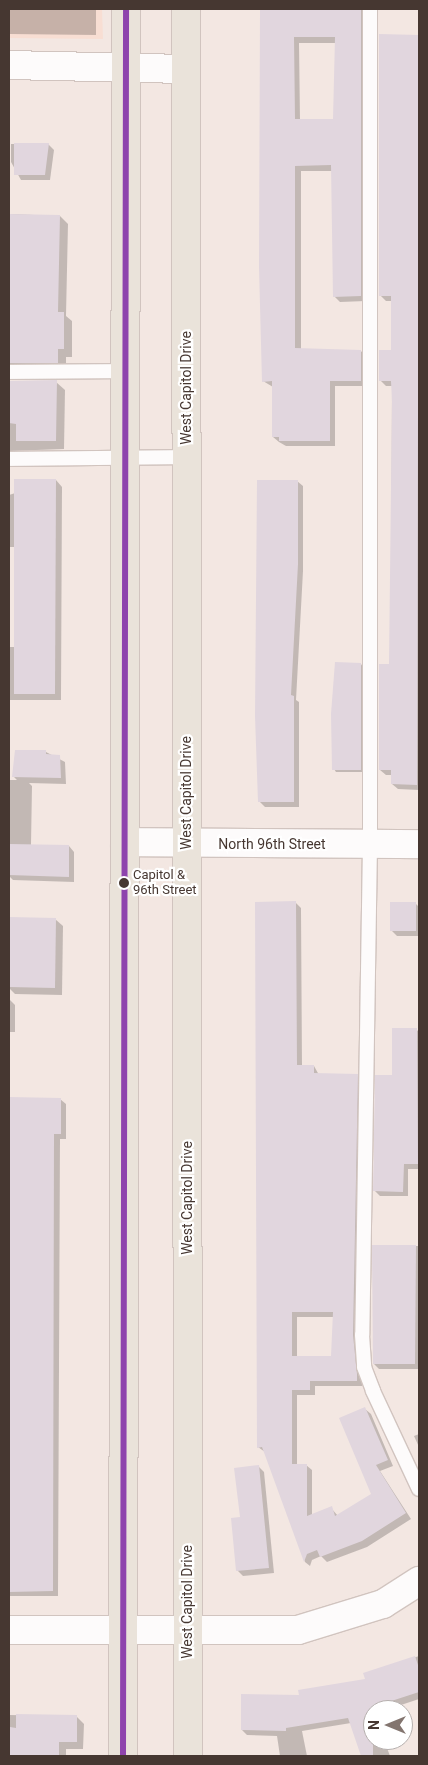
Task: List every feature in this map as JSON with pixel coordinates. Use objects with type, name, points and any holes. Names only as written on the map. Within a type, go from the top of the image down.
[{"type":"main road","points":[[123,1756],[126,9]]},
{"type":"main road","name":"West Capitol Drive","points":[[186,9],[188,1756]]},
{"type":"street","points":[[9,65],[186,69]]},
{"type":"street","name":"North 96th Street","points":[[125,842],[419,844]]},
{"type":"street","points":[[9,1630],[123,1632],[298,1630],[383,1604],[419,1580]]},
{"type":"lane","points":[[370,9],[370,844],[364,1368],[419,1489]]},
{"type":"lane","points":[[9,372],[126,371]]},
{"type":"lane","points":[[9,458],[186,456]]},
{"type":"shaded area","points":[[9,9],[102,9],[103,39],[9,38]]},
{"type":"building","points":[[260,9],[361,9],[361,296],[333,297],[331,165],[295,166],[295,348],[361,350],[361,381],[330,381],[330,441],[279,441],[279,437],[272,437],[272,381],[262,382],[259,267]],"holes":[[[294,37],[335,37],[333,119],[295,119]]]},
{"type":"building","points":[[379,34],[419,35],[417,785],[391,784],[391,770],[379,770],[379,664],[389,664],[392,402],[391,381],[379,381],[379,350],[391,350],[391,296],[379,296]]},
{"type":"building","points":[[14,143],[49,143],[45,175],[14,175]]},
{"type":"building","points":[[9,214],[60,215],[58,312],[64,312],[64,349],[58,349],[58,363],[9,363]]},
{"type":"building","points":[[57,380],[56,441],[16,441],[16,424],[9,423],[9,381]]},
{"type":"building","points":[[14,479],[56,479],[55,694],[14,694]]},
{"type":"building","points":[[257,480],[298,480],[298,564],[291,695],[294,696],[294,802],[258,802],[255,716]]},
{"type":"building","points":[[335,662],[361,663],[361,770],[332,770],[331,714]]},
{"type":"building","points":[[15,750],[46,750],[46,754],[60,755],[61,778],[12,777]]},
{"type":"building","points":[[9,844],[69,845],[69,877],[9,875]]},
{"type":"building","points":[[296,901],[297,1065],[314,1065],[314,1073],[358,1074],[353,1335],[357,1381],[310,1381],[310,1390],[292,1390],[292,1464],[307,1464],[307,1516],[332,1506],[335,1516],[371,1494],[339,1418],[365,1407],[388,1460],[376,1465],[406,1513],[362,1541],[320,1557],[317,1550],[307,1554],[304,1562],[262,1447],[257,1448],[255,902]],"holes":[[[292,1312],[333,1312],[331,1356],[292,1356]]]},
{"type":"building","points":[[390,902],[416,902],[416,931],[390,931]]},
{"type":"building","points":[[9,917],[56,918],[55,988],[9,987]]},
{"type":"building","points":[[392,1028],[417,1028],[418,1164],[404,1164],[403,1192],[373,1191],[375,1075],[392,1075]]},
{"type":"building","points":[[9,1097],[61,1098],[61,1134],[54,1134],[53,1591],[9,1592]]},
{"type":"building","points":[[372,1245],[416,1245],[415,1364],[373,1364]]},
{"type":"building","points":[[259,1465],[269,1568],[236,1571],[231,1518],[240,1517],[234,1468]]},
{"type":"building","points":[[415,1656],[419,1668],[419,1692],[394,1700],[363,1700],[363,1750],[373,1750],[373,1756],[361,1756],[348,1718],[286,1728],[286,1731],[241,1730],[241,1694],[299,1695],[298,1690],[365,1679],[363,1673]]},
{"type":"building","points":[[16,1714],[77,1715],[77,1742],[59,1742],[59,1756],[9,1756],[10,1727],[16,1728]]},
{"type":"transit line","points":[[123,1756],[126,9]]},
{"type":"place","name":"Capitol & 96th Street","points":[[124,883]]}]
